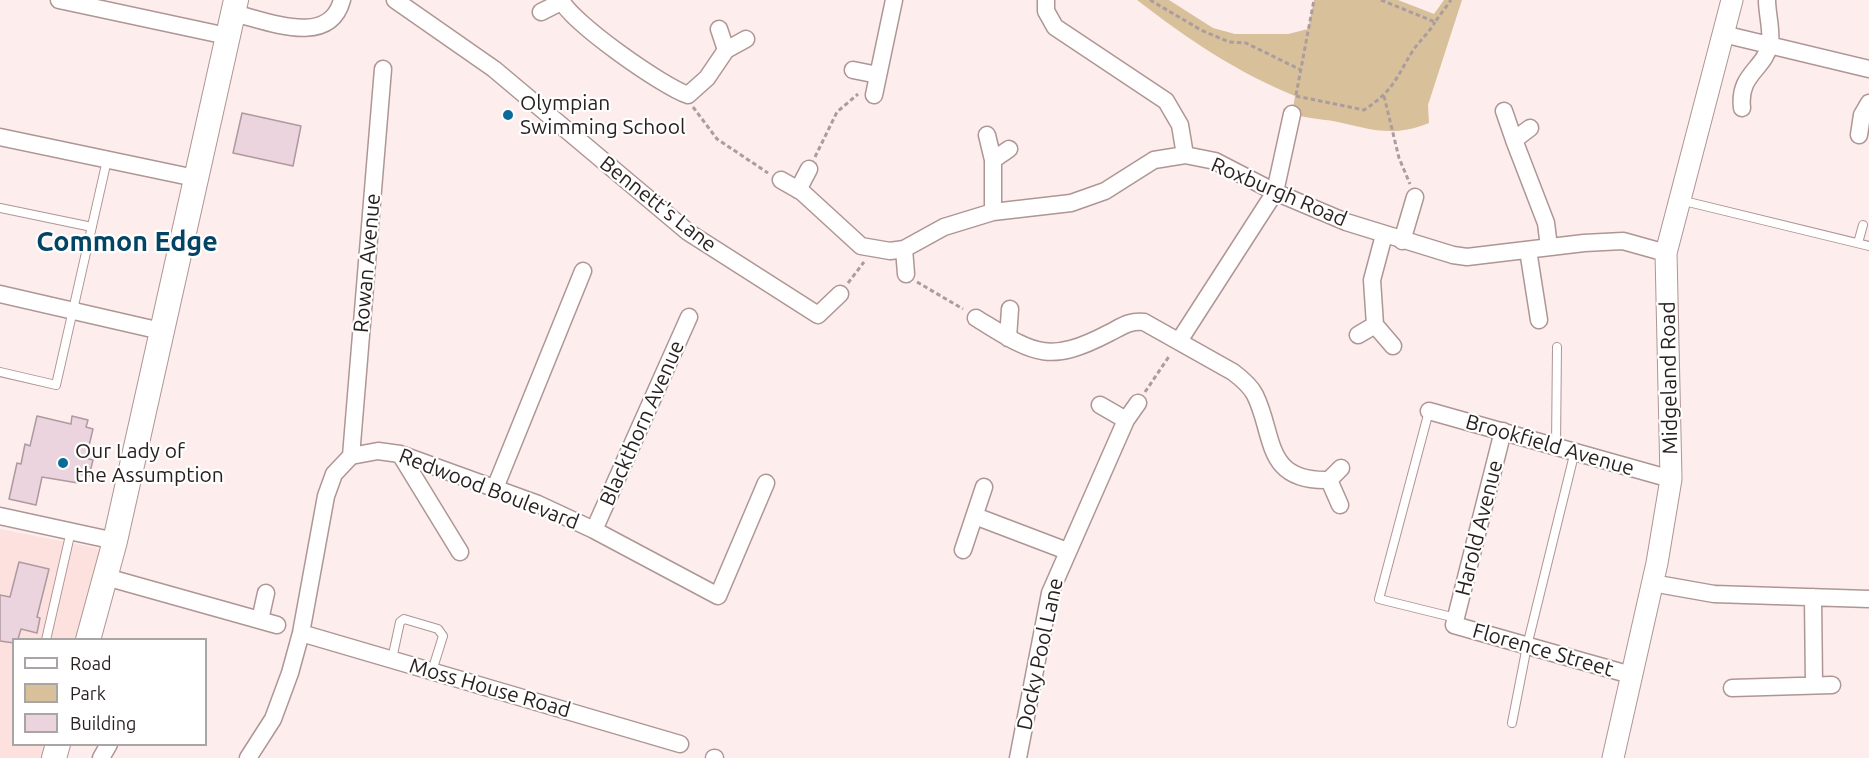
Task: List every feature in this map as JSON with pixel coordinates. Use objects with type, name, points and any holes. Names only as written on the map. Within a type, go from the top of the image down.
[{"type":"main road","points":[[88,638],[115,541],[234,6]]},
{"type":"street","points":[[59,0],[227,36]]},
{"type":"street","points":[[234,6],[292,26],[313,28],[329,23],[338,14],[342,0]]},
{"type":"street","name":"Bennett's Lane","points":[[395,0],[494,69],[688,232],[818,315],[840,294]]},
{"type":"street","points":[[874,95],[894,0]]},
{"type":"street","points":[[1047,0],[1046,10],[1054,27],[1166,101],[1180,125],[1185,155]]},
{"type":"street","name":"Midgeland Road","points":[[1613,758],[1652,583],[1671,479],[1666,253],[1732,0]]},
{"type":"street","points":[[1742,108],[1743,88],[1770,44],[1767,0]]},
{"type":"street","points":[[541,12],[561,1],[630,62],[675,90],[688,95],[707,78],[726,50],[746,39]]},
{"type":"street","points":[[719,29],[726,50]]},
{"type":"street","points":[[1724,34],[1869,69]]},
{"type":"street","name":"Rowan Avenue","points":[[351,456],[382,69]]},
{"type":"street","points":[[853,70],[878,75]]},
{"type":"street","points":[[1859,135],[1862,115],[1869,103]]},
{"type":"street","points":[[1504,111],[1546,223],[1550,247]]},
{"type":"street","points":[[1179,341],[1275,192],[1292,114]]},
{"type":"street","points":[[1514,140],[1530,128]]},
{"type":"street","points":[[987,135],[993,159],[993,212]]},
{"type":"street","points":[[0,137],[195,178]]},
{"type":"street","points":[[993,159],[1009,149]]},
{"type":"street","name":"Roxburgh Road","points":[[904,249],[944,227],[993,212],[1071,203],[1105,191],[1154,160],[1185,155],[1215,161],[1275,192],[1384,235],[1467,257],[1623,241],[1666,253]]},
{"type":"street","points":[[798,190],[809,169]]},
{"type":"street","points":[[781,180],[798,190],[849,238],[861,246],[890,251],[904,249],[906,274]]},
{"type":"street","points":[[1402,241],[1415,198]]},
{"type":"street","points":[[1384,235],[1372,280],[1375,325],[1393,346]]},
{"type":"street","points":[[1528,250],[1539,320]]},
{"type":"street","points":[[495,488],[583,271]]},
{"type":"street","points":[[0,294],[161,331]]},
{"type":"street","points":[[1008,338],[1010,309]]},
{"type":"street","name":"Blackthorn Avenue","points":[[594,530],[689,317]]},
{"type":"street","points":[[976,318],[1032,351],[1043,353],[1094,341],[1137,321],[1179,341],[1233,372],[1254,392],[1272,452],[1278,460],[1299,476],[1329,480]]},
{"type":"street","points":[[1358,335],[1375,325]]},
{"type":"street","name":"Docky Pool Lane","points":[[1018,758],[1050,593],[1126,420],[1138,403]]},
{"type":"street","points":[[1100,405],[1126,420]]},
{"type":"street","name":"Brookfield Avenue","points":[[1429,411],[1671,479]]},
{"type":"street","name":"Harold Avenue","points":[[1455,622],[1503,431]]},
{"type":"street","name":"Redwood Boulevard","points":[[351,456],[378,451],[400,454],[538,504],[594,530],[718,596],[766,483]]},
{"type":"street","points":[[400,454],[460,552]]},
{"type":"street","points":[[248,758],[281,702],[301,633],[326,496],[334,474],[351,456]]},
{"type":"street","points":[[1329,480],[1341,468]]},
{"type":"street","points":[[1329,480],[1340,505]]},
{"type":"street","points":[[963,550],[984,487]]},
{"type":"street","points":[[0,516],[115,541]]},
{"type":"street","points":[[975,516],[1067,551]]},
{"type":"street","points":[[106,577],[277,625]]},
{"type":"street","points":[[1652,583],[1714,594],[1869,599]]},
{"type":"street","points":[[260,620],[266,593]]},
{"type":"street","points":[[1813,597],[1814,686]]},
{"type":"street","name":"Florence Street","points":[[1455,622],[1527,646],[1631,675]]},
{"type":"street","name":"Moss House Road","points":[[301,633],[680,744]]},
{"type":"street","points":[[1732,688],[1832,685]]},
{"type":"lane","points":[[0,372],[56,385],[107,160]]},
{"type":"lane","points":[[1680,200],[1869,246]]},
{"type":"lane","points":[[0,208],[92,226]]},
{"type":"lane","points":[[1858,243],[1863,225]]},
{"type":"lane","points":[[1556,446],[1557,347]]},
{"type":"lane","points":[[1429,411],[1379,600],[1455,622]]},
{"type":"lane","points":[[1512,723],[1527,646],[1575,451]]},
{"type":"lane","points":[[46,638],[71,531]]},
{"type":"lane","points":[[392,659],[400,622],[404,619],[416,622],[442,631],[432,671]]},
{"type":"path","points":[[1150,0],[1201,30],[1229,42],[1246,43],[1301,70]]},
{"type":"path","points":[[1292,114],[1314,0]]},
{"type":"path","points":[[1380,0],[1435,22]]},
{"type":"path","points":[[1296,96],[1364,110],[1384,96],[1399,77],[1413,51],[1451,0]]},
{"type":"path","points":[[809,169],[837,112],[859,93],[874,95]]},
{"type":"path","points":[[688,95],[693,108],[717,139],[781,180]]},
{"type":"path","points":[[1384,96],[1399,158],[1415,198]]},
{"type":"path","points":[[840,294],[873,248]]},
{"type":"path","points":[[906,274],[976,318]]},
{"type":"path","points":[[1138,403],[1179,341]]},
{"type":"shaded area","points":[[0,529],[101,549],[77,638],[12,638],[12,746],[48,746],[44,758],[0,758]]},
{"type":"green space","points":[[1137,0],[1169,0],[1213,28],[1235,34],[1288,34],[1308,29],[1314,0],[1398,0],[1434,14],[1444,0],[1462,0],[1428,105],[1429,123],[1404,130],[1381,131],[1292,114],[1295,96],[1253,77],[1213,54]]},
{"type":"building","points":[[242,113],[301,126],[293,166],[233,153]]},
{"type":"building","points":[[37,416],[71,424],[72,416],[88,420],[86,427],[93,429],[86,458],[93,460],[89,476],[80,474],[78,483],[42,477],[36,505],[9,499],[17,463],[21,464],[25,444],[30,446]]},
{"type":"building","points":[[19,562],[49,569],[37,617],[40,618],[37,633],[21,629],[18,638],[12,638],[12,643],[0,641],[0,595],[10,597]]},
{"type":"place","name":"Olympian Swimming School","points":[[508,115]]},
{"type":"place","name":"Our Lady of the Assumption","points":[[63,463]]},
{"type":"district","name":"Common Edge","points":[[127,242]]}]
